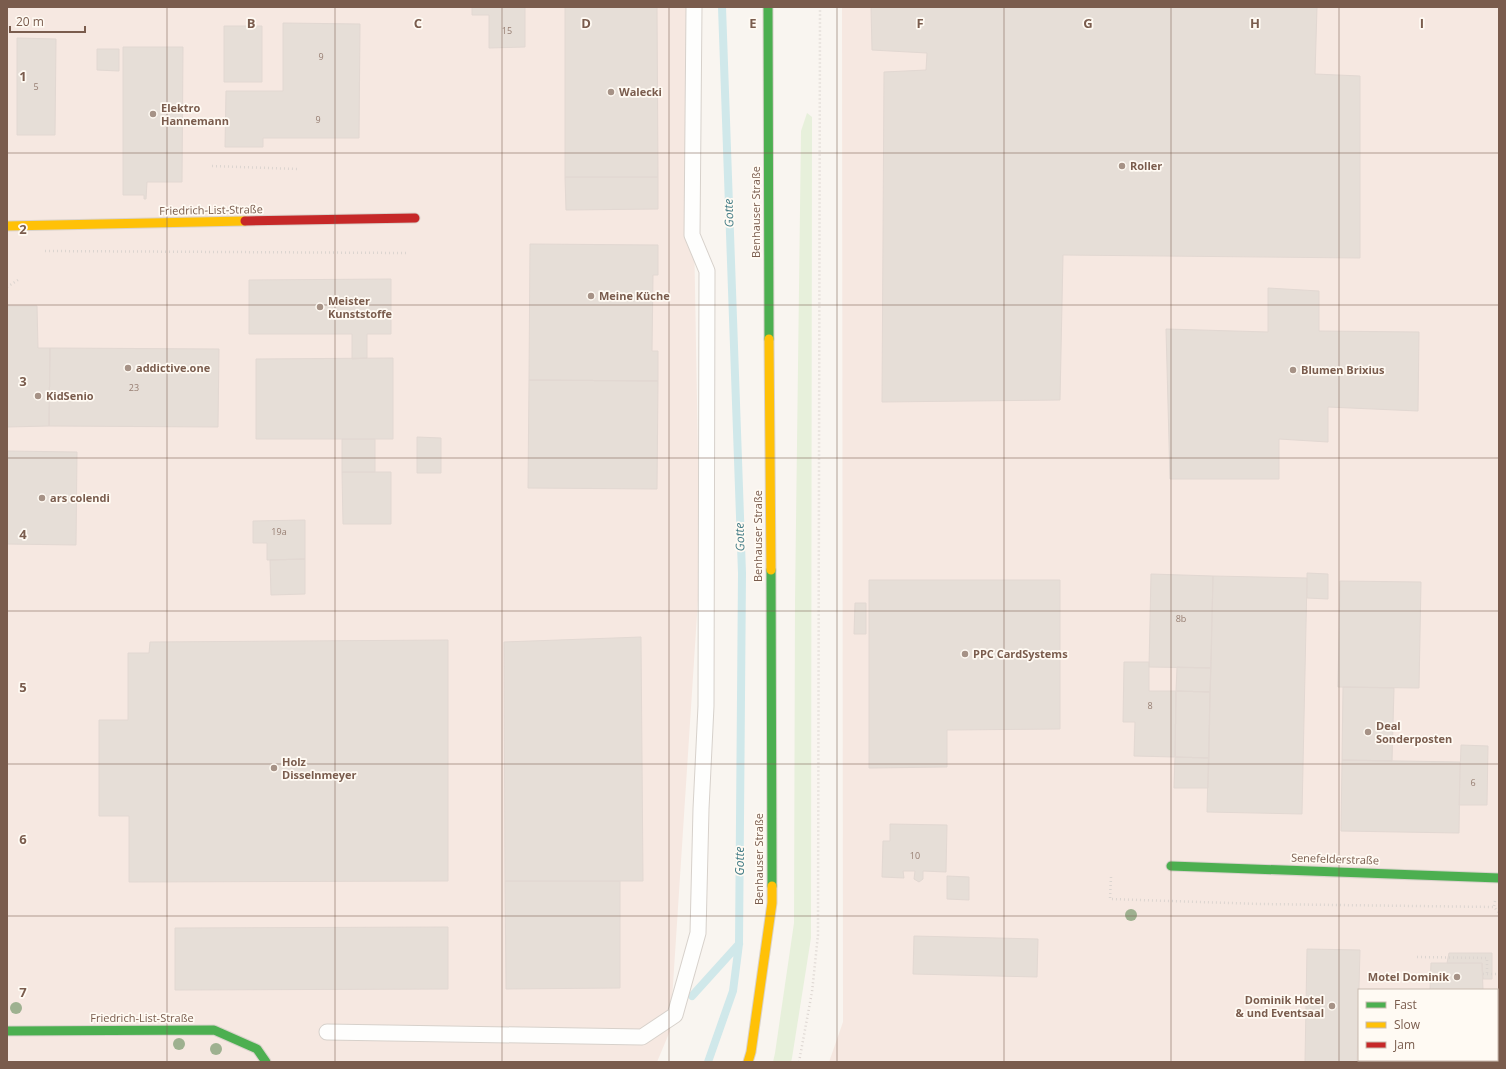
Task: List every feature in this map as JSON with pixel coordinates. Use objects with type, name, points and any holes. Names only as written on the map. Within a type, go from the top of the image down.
[{"type":"main road","name":"Benhauser Straße","points":[[748,1062],[751,1052],[772,903],[768,7]]},
{"type":"main road","name":"Friedrich-List-Straße","points":[[7,226],[415,218]]},
{"type":"main road","name":"Senefelderstraße","points":[[1171,866],[1499,878]]},
{"type":"main road","name":"Friedrich-List-Straße","points":[[7,1031],[214,1030],[257,1049],[266,1062]]},
{"type":"lane","points":[[327,1032],[642,1036],[675,1015],[698,933],[701,809],[706,706],[708,271],[692,235],[694,7]]},
{"type":"path","points":[[799,1062],[812,992],[818,935],[820,7]]},
{"type":"path","points":[[212,166],[297,169]]},
{"type":"path","points":[[42,251],[406,253]]},
{"type":"path","points":[[7,287],[18,280]]},
{"type":"path","points":[[1111,877],[1110,899],[1260,904],[1494,907]]},
{"type":"path","points":[[1417,957],[1487,958],[1487,974]]},
{"type":"path","points":[[1482,974],[1499,974]]},
{"type":"shaded area","points":[[7,7],[690,7],[700,569],[670,1031],[657,1062],[7,1062]]},
{"type":"shaded area","points":[[842,7],[1499,7],[1499,1062],[829,1062],[843,1022]]},
{"type":"green space","points":[[807,113],[812,117],[811,938],[791,1062],[773,1062],[794,923],[795,601],[801,131]]},
{"type":"building","points":[[472,7],[525,7],[525,47],[489,48],[489,15],[472,15]]},
{"type":"building","name":"Walecki","points":[[565,7],[657,7],[658,177],[565,177]]},
{"type":"building","name":"Roller","points":[[871,7],[1317,7],[1315,74],[1360,76],[1360,258],[1063,255],[1060,400],[882,402],[884,72],[926,70],[927,53],[872,50]]},
{"type":"building","points":[[283,23],[360,24],[359,138],[263,138],[263,147],[225,147],[226,91],[283,91]]},
{"type":"building","points":[[224,26],[262,26],[262,82],[224,82]]},
{"type":"building","points":[[17,38],[56,39],[55,135],[17,135]]},
{"type":"building","name":"Elektro Hannemann","points":[[123,47],[183,47],[182,182],[147,182],[146,199],[144,199],[144,195],[123,195]]},
{"type":"building","points":[[97,49],[119,49],[119,71],[97,70]]},
{"type":"building","points":[[565,177],[658,177],[658,209],[566,210]]},
{"type":"building","name":"Meine Küche","points":[[530,244],[658,245],[658,275],[653,275],[652,351],[658,351],[658,381],[529,380]]},
{"type":"building","name":"Meister Kunststoffe","points":[[391,279],[391,334],[367,334],[367,358],[352,359],[352,334],[249,334],[249,280]]},
{"type":"building","name":"Blumen Brixius","points":[[1268,288],[1319,291],[1319,331],[1419,332],[1418,411],[1328,407],[1328,442],[1279,439],[1279,479],[1170,479],[1166,329],[1268,332]]},
{"type":"building","points":[[7,306],[37,306],[38,348],[50,348],[49,426],[7,427]]},
{"type":"building","points":[[50,348],[219,349],[218,427],[49,426]]},
{"type":"building","points":[[393,358],[393,439],[256,439],[256,359]]},
{"type":"building","points":[[529,380],[658,381],[657,489],[528,488]]},
{"type":"building","points":[[417,437],[441,438],[441,473],[417,473]]},
{"type":"building","points":[[342,439],[375,439],[375,472],[342,472]]},
{"type":"building","name":"ars colendi","points":[[7,451],[77,452],[76,545],[7,544]]},
{"type":"building","points":[[342,472],[391,472],[391,524],[343,524]]},
{"type":"building","points":[[305,520],[305,559],[267,560],[267,543],[253,543],[253,521]]},
{"type":"building","points":[[305,559],[305,594],[271,595],[270,560]]},
{"type":"building","points":[[1307,573],[1328,574],[1328,599],[1307,598]]},
{"type":"building","points":[[1151,574],[1213,576],[1211,668],[1149,667]]},
{"type":"building","points":[[1213,576],[1307,578],[1302,814],[1207,812]]},
{"type":"building","name":"PPC CardSystems","points":[[869,580],[1060,580],[1060,729],[947,730],[947,767],[869,768]]},
{"type":"building","points":[[1340,581],[1421,582],[1419,688],[1338,687]]},
{"type":"building","points":[[855,603],[866,603],[866,634],[854,634]]},
{"type":"building","points":[[641,637],[643,881],[505,881],[504,642]]},
{"type":"building","name":"Holz Disselnmeyer","points":[[448,640],[448,881],[129,882],[129,816],[99,816],[99,720],[128,720],[128,653],[149,653],[150,642]]},
{"type":"building","points":[[1124,662],[1149,662],[1149,691],[1176,691],[1175,757],[1134,756],[1135,722],[1123,722]]},
{"type":"building","points":[[1177,667],[1211,668],[1210,692],[1176,691]]},
{"type":"building","name":"Deal Sonderposten","points":[[1343,687],[1394,688],[1392,761],[1342,760]]},
{"type":"building","points":[[1176,691],[1210,692],[1209,758],[1175,757]]},
{"type":"building","points":[[1461,745],[1488,746],[1487,805],[1459,805]]},
{"type":"building","points":[[1175,757],[1209,758],[1208,788],[1174,788]]},
{"type":"building","points":[[1342,760],[1460,762],[1459,833],[1341,831]]},
{"type":"building","points":[[890,824],[947,825],[946,872],[923,871],[923,879],[919,882],[914,879],[915,871],[903,871],[904,878],[882,877],[883,841],[890,841]]},
{"type":"building","points":[[947,876],[969,877],[969,900],[947,899]]},
{"type":"building","points":[[505,881],[620,881],[620,988],[506,989]]},
{"type":"building","points":[[448,927],[448,989],[175,990],[175,928]]},
{"type":"building","points":[[914,936],[1038,939],[1037,977],[913,974]]},
{"type":"building","name":"Dominik Hotel & und Eventsaal","points":[[1307,949],[1360,950],[1357,1062],[1305,1062]]},
{"type":"building","points":[[1449,953],[1492,953],[1492,979],[1483,979],[1482,963],[1447,963]]},
{"type":"building","name":"Motel Dominik","points":[[1431,963],[1482,963],[1483,989],[1430,989]]},
{"type":"building","points":[[1376,1061],[1401,1061],[1401,1062]]},
{"type":"building","points":[[1376,1061],[1401,1062],[1376,1062]]},
{"type":"building","points":[[1430,1061],[1482,1061],[1482,1062]]},
{"type":"waterway","name":"Gotte","points":[[708,1062],[733,991],[739,944],[742,573],[722,7]]},
{"type":"waterway","points":[[692,996],[739,944]]},
{"type":"traffic: fast","points":[[768,7],[769,339]]},
{"type":"traffic: fast","points":[[771,570],[772,886]]},
{"type":"traffic: fast","points":[[1171,866],[1499,878]]},
{"type":"traffic: fast","points":[[7,1031],[214,1030],[257,1049],[266,1062]]},
{"type":"traffic: slow","points":[[7,226],[245,221]]},
{"type":"traffic: slow","points":[[769,339],[771,570]]},
{"type":"traffic: slow","points":[[748,1062],[751,1052],[772,903],[772,886]]},
{"type":"traffic: jam","points":[[245,221],[415,218]]},
{"type":"place","name":"Walecki","points":[[611,92]]},
{"type":"place","name":"Elektro Hannemann","points":[[153,114]]},
{"type":"place","name":"Roller","points":[[1122,166]]},
{"type":"place","name":"Meine Küche","points":[[591,296]]},
{"type":"place","name":"Meister Kunststoffe","points":[[320,307]]},
{"type":"place","name":"addictive.one","points":[[128,368]]},
{"type":"place","name":"Blumen Brixius","points":[[1293,370]]},
{"type":"place","name":"KidSenio","points":[[38,396]]},
{"type":"place","name":"ars colendi","points":[[42,498]]},
{"type":"place","name":"PPC CardSystems","points":[[965,654]]},
{"type":"place","name":"Deal Sonderposten","points":[[1368,732]]},
{"type":"place","name":"Holz Disselnmeyer","points":[[274,768]]},
{"type":"place","name":"Motel Dominik","points":[[1457,977]]},
{"type":"place","name":"Dominik Hotel & und Eventsaal","points":[[1332,1006]]}]
